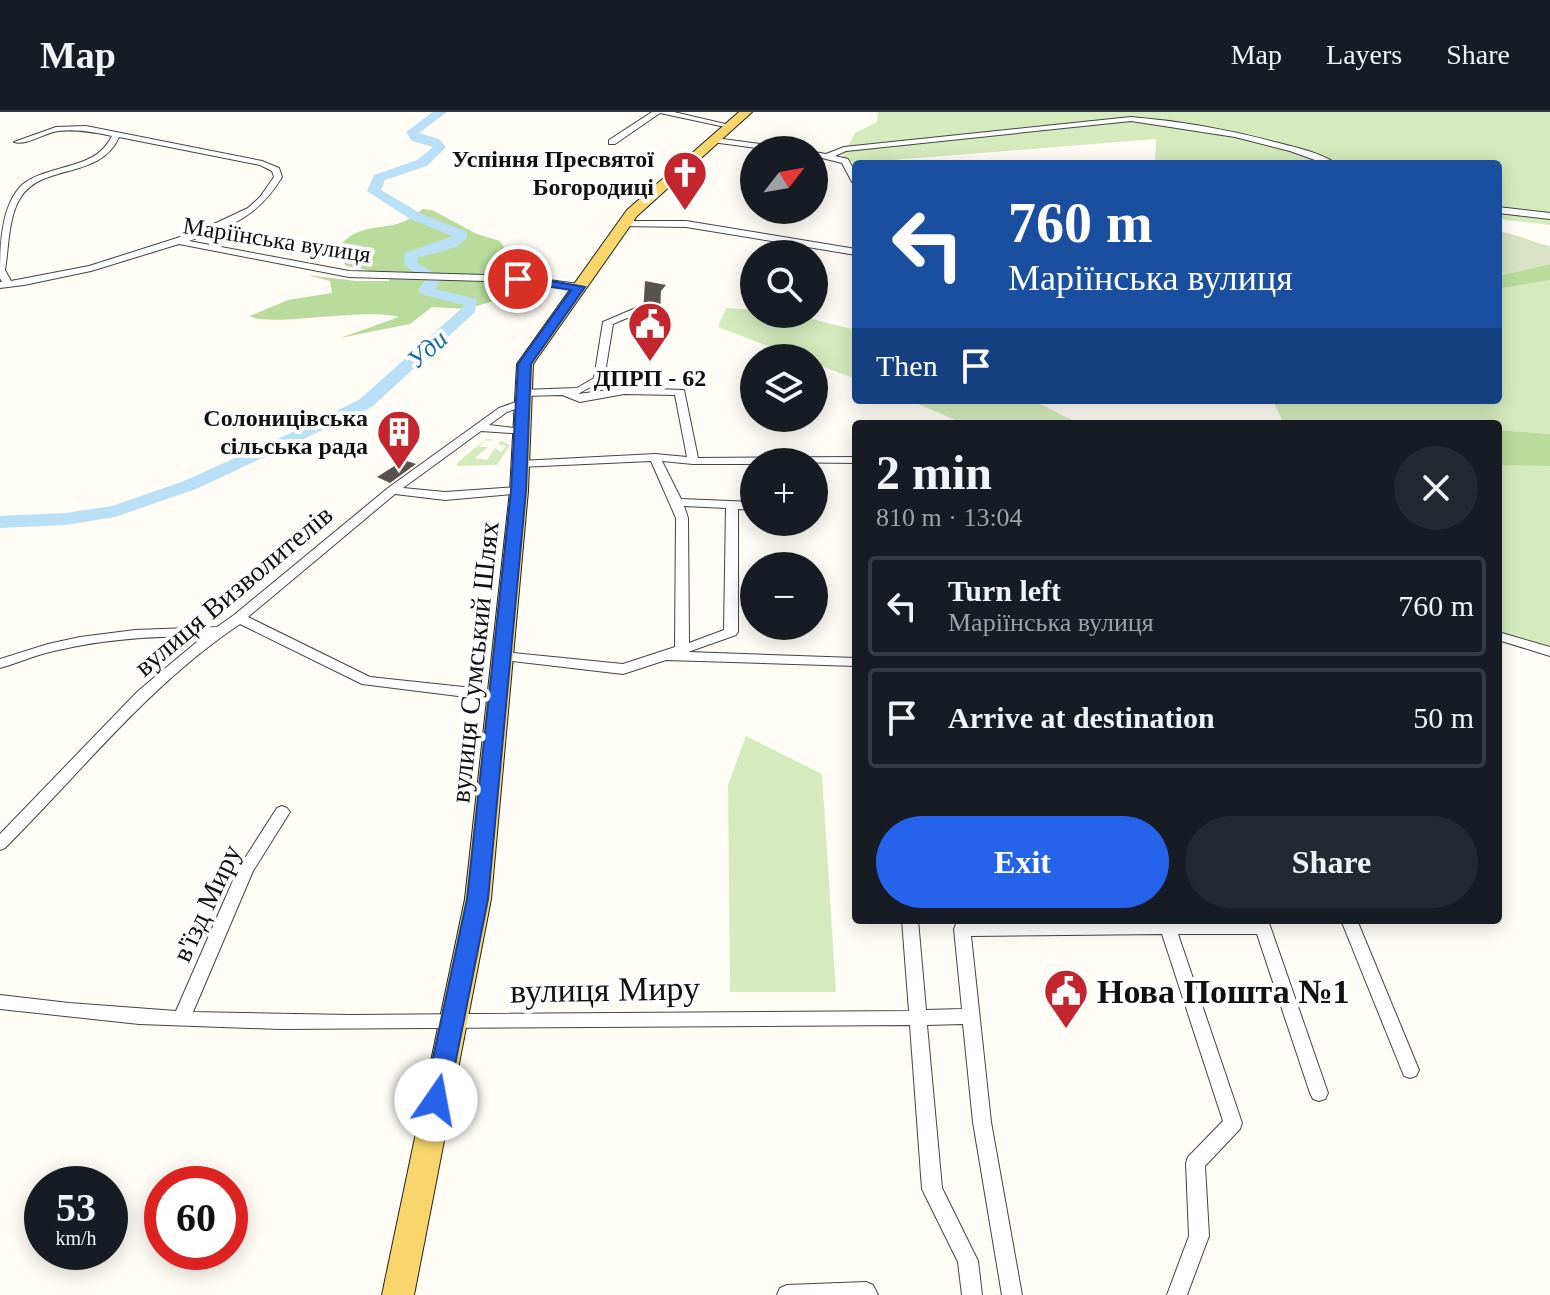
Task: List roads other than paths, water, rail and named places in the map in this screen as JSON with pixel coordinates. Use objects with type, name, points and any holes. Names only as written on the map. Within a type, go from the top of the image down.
[{"type":"main road","name":"вулиця Сумський Шлях","points":[[399,1295],[478,899],[519,491],[525,364],[623,224],[730,126]]},
{"type":"street","points":[[612,142],[660,112],[730,126],[755,136]]},
{"type":"street","points":[[1122,112],[1131,119]]},
{"type":"street","points":[[829,156],[844,149],[1131,119],[1168,123],[1292,149],[1322,160]]},
{"type":"street","points":[[18,142],[74,127],[216,152],[262,163],[278,172],[277,180],[251,210],[175,241]]},
{"type":"street","points":[[4,285],[0,270],[19,193],[101,155],[113,145],[116,136]]},
{"type":"street","points":[[829,156],[845,161],[852,174]]},
{"type":"street","points":[[1502,210],[1550,216]]},
{"type":"street","points":[[623,224],[686,224],[852,251]]},
{"type":"street","name":"Маріїнська вулиця","points":[[4,285],[33,282],[175,241],[317,270],[410,278],[527,279],[579,287]]},
{"type":"street","points":[[522,398],[579,391],[599,379],[608,322],[638,310]]},
{"type":"street","points":[[565,392],[580,399],[624,391],[680,392],[693,461]]},
{"type":"street","name":"вулиця Визволителів","points":[[0,844],[122,715],[218,631],[239,618],[392,490],[522,398]]},
{"type":"street","points":[[482,428],[522,432]]},
{"type":"street","points":[[655,457],[669,493],[678,502],[682,518],[682,650]]},
{"type":"street","points":[[520,464],[655,457],[693,461],[852,460]]},
{"type":"street","points":[[392,490],[445,496],[519,491]]},
{"type":"street","points":[[678,502],[740,506]]},
{"type":"street","points":[[503,656],[623,669],[731,632],[732,506]]},
{"type":"street","points":[[239,618],[367,681],[482,694]]},
{"type":"street","points":[[0,664],[63,644],[102,638],[157,631],[218,631]]},
{"type":"street","points":[[1502,637],[1550,652]]},
{"type":"street","points":[[666,656],[852,662]]},
{"type":"street","name":"в'їзд Миру","points":[[182,1018],[246,869],[282,812]]},
{"type":"street","points":[[910,924],[932,1189],[968,1261],[972,1295]]},
{"type":"street","points":[[1012,1295],[982,1122],[962,929],[1168,929],[1261,924],[1319,1093]]},
{"type":"street","points":[[1351,924],[1410,1070]]},
{"type":"street","points":[[1168,929],[1233,1123],[1195,1163],[1199,1236],[1177,1295]]},
{"type":"street","name":"вулиця Миру","points":[[0,1002],[115,1017],[182,1018],[453,1021],[971,1016]]},
{"type":"street","points":[[787,1295],[868,1295]]},
{"type":"waterway","name":"Уди","points":[[0,522],[66,519],[115,511],[190,485],[366,403],[398,377],[470,309],[472,302],[426,291],[434,278],[411,265],[410,256],[451,244],[462,235],[415,216],[374,191],[379,178],[422,163],[440,147],[435,142],[416,138],[412,132],[441,112]]},
{"type":"place","name":"Успіння Пресвятої Богородиці","points":[[685,212]]},
{"type":"place","name":"ДПРП - 62","points":[[650,363]]},
{"type":"place","name":"Солоницівська сільська рада","points":[[399,471]]},
{"type":"place","name":"Нова Пошта №1","points":[[1066,1030]]}]
